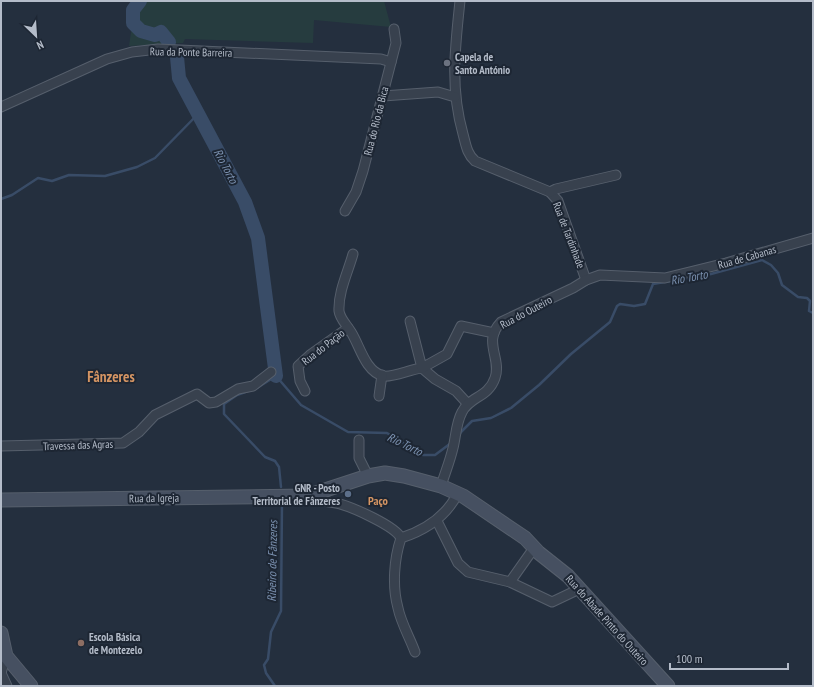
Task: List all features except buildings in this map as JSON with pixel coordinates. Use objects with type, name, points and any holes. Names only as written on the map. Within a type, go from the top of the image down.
[{"type":"street","name":"Rua de Tardinhade","points":[[460,1],[455,50],[454,80],[458,117],[468,156],[475,161],[550,192],[558,201],[586,280]]},
{"type":"street","name":"Rua do Rio da Bica","points":[[345,211],[356,192],[363,171],[392,62],[396,43],[394,29]]},
{"type":"street","name":"Rua da Ponte Barreira","points":[[1,107],[107,59],[132,52],[174,50],[382,59],[392,62]]},
{"type":"street","points":[[382,96],[438,92],[455,97]]},
{"type":"street","name":"Rua de Tardinhade","points":[[550,192],[556,189],[616,175]]},
{"type":"street","name":"Rua de Cabanas","points":[[586,280],[600,275],[665,278],[726,263],[813,238]]},
{"type":"street","points":[[353,254],[342,293],[339,311],[341,319],[348,328],[364,357],[372,368],[382,375],[392,376],[422,368],[447,354],[461,326],[494,333]]},
{"type":"street","name":"Rua do Outeiro","points":[[467,403],[480,397],[490,389],[496,376],[496,361],[492,349],[494,333],[501,322],[573,288],[586,280]]},
{"type":"street","points":[[410,321],[422,368],[435,379],[456,391],[467,403],[461,413],[453,448],[440,486]]},
{"type":"street","name":"Rua do Pação","points":[[304,390],[300,381],[298,366],[310,355],[348,328]]},
{"type":"street","name":"Travessa das Agras","points":[[1,446],[123,443],[139,432],[155,416],[197,394],[209,403],[216,402],[238,389],[253,386],[271,372]]},
{"type":"street","points":[[379,396],[382,375]]},
{"type":"street","points":[[359,440],[359,458],[368,476]]},
{"type":"street","name":"Rua do Abade Pinto do Outeiro","points":[[307,496],[368,476],[385,473],[404,476],[440,486],[458,493],[525,538],[534,548],[568,576],[642,660],[668,686]]},
{"type":"street","points":[[415,652],[398,609],[395,592],[396,553],[402,538],[437,521],[452,504],[458,493]]},
{"type":"street","points":[[307,496],[316,501],[339,504],[364,513],[395,529],[402,538]]},
{"type":"street","name":"Rua da Igreja","points":[[1,500],[307,496]]},
{"type":"street","points":[[437,521],[458,563],[468,572],[510,582],[552,602],[573,592],[579,587]]},
{"type":"street","points":[[510,582],[534,548]]},
{"type":"street","points":[[1,633],[4,656],[1,673],[7,686]]},
{"type":"street","points":[[4,656],[31,686]]},
{"type":"green space","points":[[142,1],[384,1],[391,27],[314,20],[313,43],[185,39],[183,43],[129,46],[133,19]]},
{"type":"waterway","name":"Rio Torto","points":[[140,1],[133,10],[133,23],[141,31],[155,35],[161,32],[169,42]]},
{"type":"waterway","name":"Rio Torto","points":[[177,57],[179,78],[245,202],[258,238],[276,376]]},
{"type":"waterway","points":[[1,199],[12,195],[38,178],[52,181],[69,175],[105,176],[137,167],[155,158],[198,114]]},
{"type":"waterway","name":"Rio Torto","points":[[459,436],[472,421],[491,418],[511,408],[539,385],[571,354],[610,322],[617,306],[620,304],[634,306],[645,304],[653,284],[711,274],[762,260],[771,265],[778,273],[782,285],[798,297],[807,298],[810,301],[809,311],[813,313]]},
{"type":"waterway","name":"Rio Torto","points":[[257,388],[276,376],[301,405],[348,432],[387,433],[423,455],[435,455],[451,443]]},
{"type":"waterway","name":"Ribeiro de Fânzeres","points":[[248,391],[237,395],[224,404],[224,414],[265,457],[275,461],[279,467],[281,487]]},
{"type":"waterway","name":"Ribeiro de Fânzeres","points":[[275,686],[266,673],[264,665],[268,659],[271,632],[281,611],[282,501]]},
{"type":"place","name":"Capela de Santo António","points":[[447,63]]},
{"type":"place","name":"GNR - Posto Territorial de Fânzeres","points":[[348,494]]},
{"type":"place","name":"Escola Básica de Montezelo","points":[[81,643]]},
{"type":"district","name":"Fânzeres","points":[[111,376]]},
{"type":"district","name":"Paço","points":[[378,500]]}]
